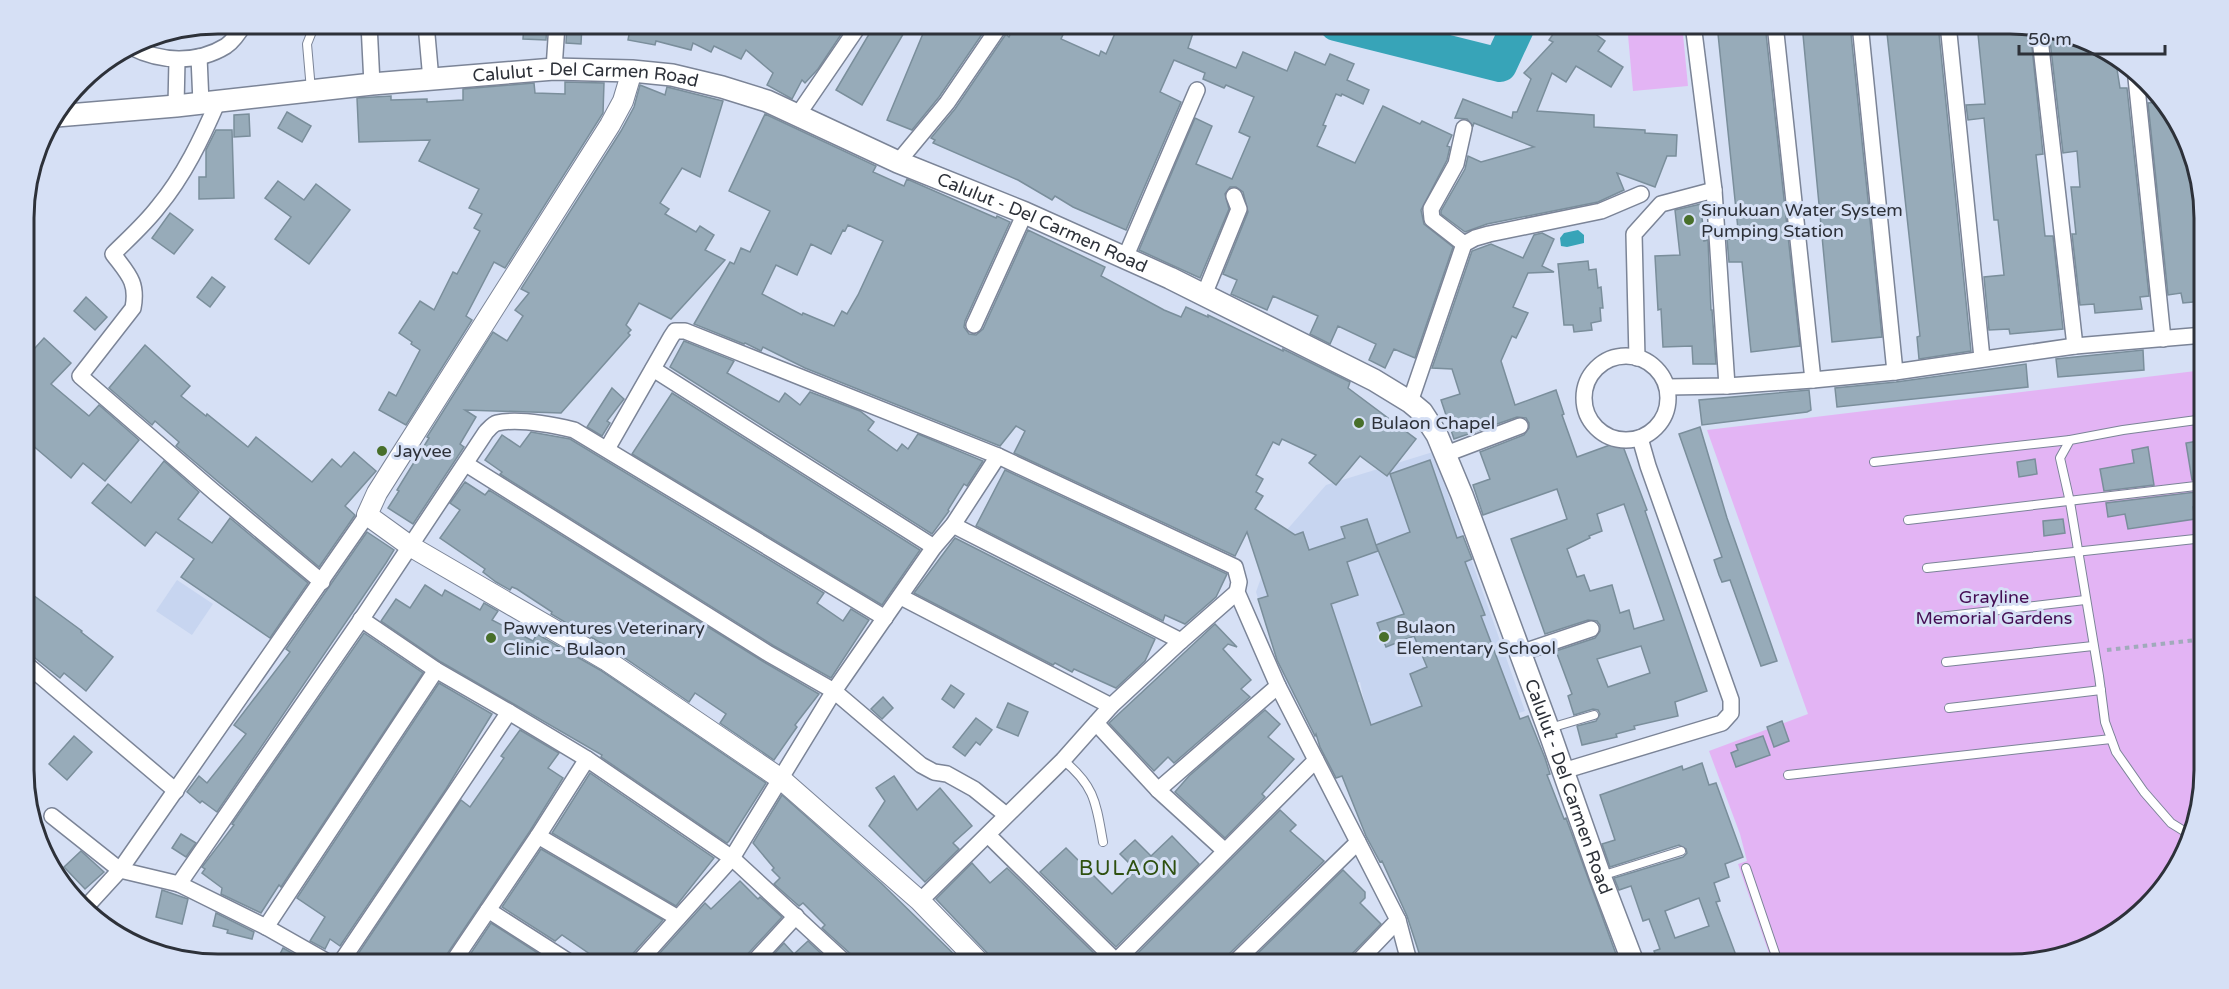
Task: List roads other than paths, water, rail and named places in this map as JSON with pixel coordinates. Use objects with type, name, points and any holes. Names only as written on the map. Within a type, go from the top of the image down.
[{"type":"main road","name":"Calulut - Del Carmen Road","points":[[67,115],[176,106],[372,84],[554,69],[632,71],[672,75],[767,101],[898,162],[1025,213],[1204,295],[1363,375],[1410,402],[1429,421],[1446,454],[1630,954]]},
{"type":"street","points":[[141,52],[177,60],[199,57],[228,45],[236,34]]},
{"type":"street","points":[[370,34],[372,84]]},
{"type":"street","points":[[427,34],[431,80]]},
{"type":"street","points":[[554,69],[556,34]]},
{"type":"street","points":[[797,116],[853,34]]},
{"type":"street","points":[[898,162],[947,103],[994,34]]},
{"type":"street","points":[[1694,34],[1714,190],[1727,386]]},
{"type":"street","points":[[1776,34],[1813,380]]},
{"type":"street","points":[[1861,34],[1896,372]]},
{"type":"street","points":[[1949,34],[1982,358]]},
{"type":"street","points":[[2040,37],[2075,346]]},
{"type":"street","points":[[199,57],[210,102],[174,186],[157,209],[113,254],[133,281],[135,295],[133,308],[81,376],[322,582]]},
{"type":"street","points":[[176,106],[177,60]]},
{"type":"street","points":[[90,903],[120,870],[367,515],[377,493],[610,125],[623,101],[632,71]]},
{"type":"street","points":[[2137,84],[2163,339]]},
{"type":"street","points":[[1125,258],[1197,90]]},
{"type":"street","points":[[1464,128],[1456,164],[1431,209],[1432,219],[1464,244]]},
{"type":"street","points":[[1637,358],[1634,234],[1661,204],[1714,190]]},
{"type":"street","points":[[1410,402],[1464,244],[1489,234],[1601,211],[1641,195]]},
{"type":"street","points":[[1204,295],[1239,209],[1234,196]]},
{"type":"street","points":[[974,325],[1025,213]]},
{"type":"street","points":[[607,448],[671,337],[675,332],[685,331],[998,456],[1235,567],[1239,582],[1237,592],[1278,686],[1398,921],[1407,954]]},
{"type":"street","points":[[1666,387],[1727,386],[1896,372],[2075,346],[2194,336]]},
{"type":"street","points":[[1624,356],[1637,358],[1650,364],[1660,374],[1666,387],[1667,408],[1657,426],[1640,438],[1623,440],[1607,436],[1594,426],[1586,411],[1584,398],[1586,385],[1600,365],[1612,359],[1624,356]]},
{"type":"street","points":[[653,369],[933,547]]},
{"type":"street","points":[[179,884],[486,432],[495,424],[509,422],[554,425],[574,430],[885,618]]},
{"type":"street","points":[[1446,454],[1520,426]]},
{"type":"street","points":[[1563,771],[1722,723],[1731,713],[1731,700],[1640,438]]},
{"type":"street","points":[[645,955],[732,858],[834,691],[998,456]]},
{"type":"street","points":[[465,464],[749,642],[834,691],[921,765],[934,772],[947,774],[974,789],[1005,814]]},
{"type":"street","points":[[367,515],[410,546],[606,660],[781,779],[920,901],[972,955]]},
{"type":"street","points":[[952,525],[1181,641]]},
{"type":"street","points":[[920,901],[987,835],[1005,814],[1062,760],[1111,706],[1237,592]]},
{"type":"street","points":[[901,597],[1111,706]]},
{"type":"street","points":[[361,619],[436,670],[587,759],[732,858],[837,955]]},
{"type":"street","points":[[1520,653],[1591,629]]},
{"type":"street","points":[[34,670],[176,791]]},
{"type":"street","points":[[266,927],[436,670]]},
{"type":"street","points":[[1158,789],[1278,686]]},
{"type":"street","points":[[346,955],[509,711]]},
{"type":"street","points":[[1096,723],[1158,789],[1225,851]]},
{"type":"street","points":[[458,955],[587,759]]},
{"type":"street","points":[[1126,954],[1316,760]]},
{"type":"street","points":[[52,816],[120,870],[179,884],[266,927],[315,955]]},
{"type":"street","points":[[987,835],[1109,955]]},
{"type":"street","points":[[538,836],[678,918]]},
{"type":"street","points":[[1243,954],[1358,842]]},
{"type":"street","points":[[488,910],[553,955]]},
{"type":"street","points":[[760,955],[796,916]]},
{"type":"street","points":[[1365,954],[1398,921]]},
{"type":"lane","points":[[311,34],[307,44],[311,90]]},
{"type":"lane","points":[[1874,462],[2070,440],[2194,420]]},
{"type":"lane","points":[[2070,440],[2060,458],[2070,502],[2105,722],[2116,752],[2144,792],[2171,823],[2184,831]]},
{"type":"lane","points":[[1908,520],[2194,486]]},
{"type":"lane","points":[[1927,568],[2194,539]]},
{"type":"lane","points":[[1931,618],[2085,600]]},
{"type":"lane","points":[[1946,662],[2094,649]]},
{"type":"lane","points":[[1949,708],[2101,690]]},
{"type":"lane","points":[[1548,728],[1594,715]]},
{"type":"lane","points":[[1788,775],[2111,739]]},
{"type":"lane","points":[[1062,760],[1078,773],[1091,792],[1103,842]]},
{"type":"lane","points":[[1600,876],[1681,850]]},
{"type":"lane","points":[[1746,868],[1775,954]]},
{"type":"water","points":[[1578,230],[1584,235],[1584,243],[1561,246],[1560,238],[1564,233]]},
{"type":"waterway","points":[[1376,34],[1500,65],[1514,34]]},
{"type":"place","name":"Sinukuan Water System Pumping Station","points":[[1689,220]]},
{"type":"place","name":"Bulaon Chapel","points":[[1359,423]]},
{"type":"place","name":"Jayvee","points":[[382,451]]},
{"type":"place","name":"Bulaon Elementary School","points":[[1384,637]]},
{"type":"place","name":"Pawventures Veterinary Clinic - Bulaon","points":[[491,638]]},
{"type":"district","name":"BULAON","points":[[1129,868]]},
{"type":"park label","name":"Grayline Memorial Gardens","points":[[1994,607]]}]
